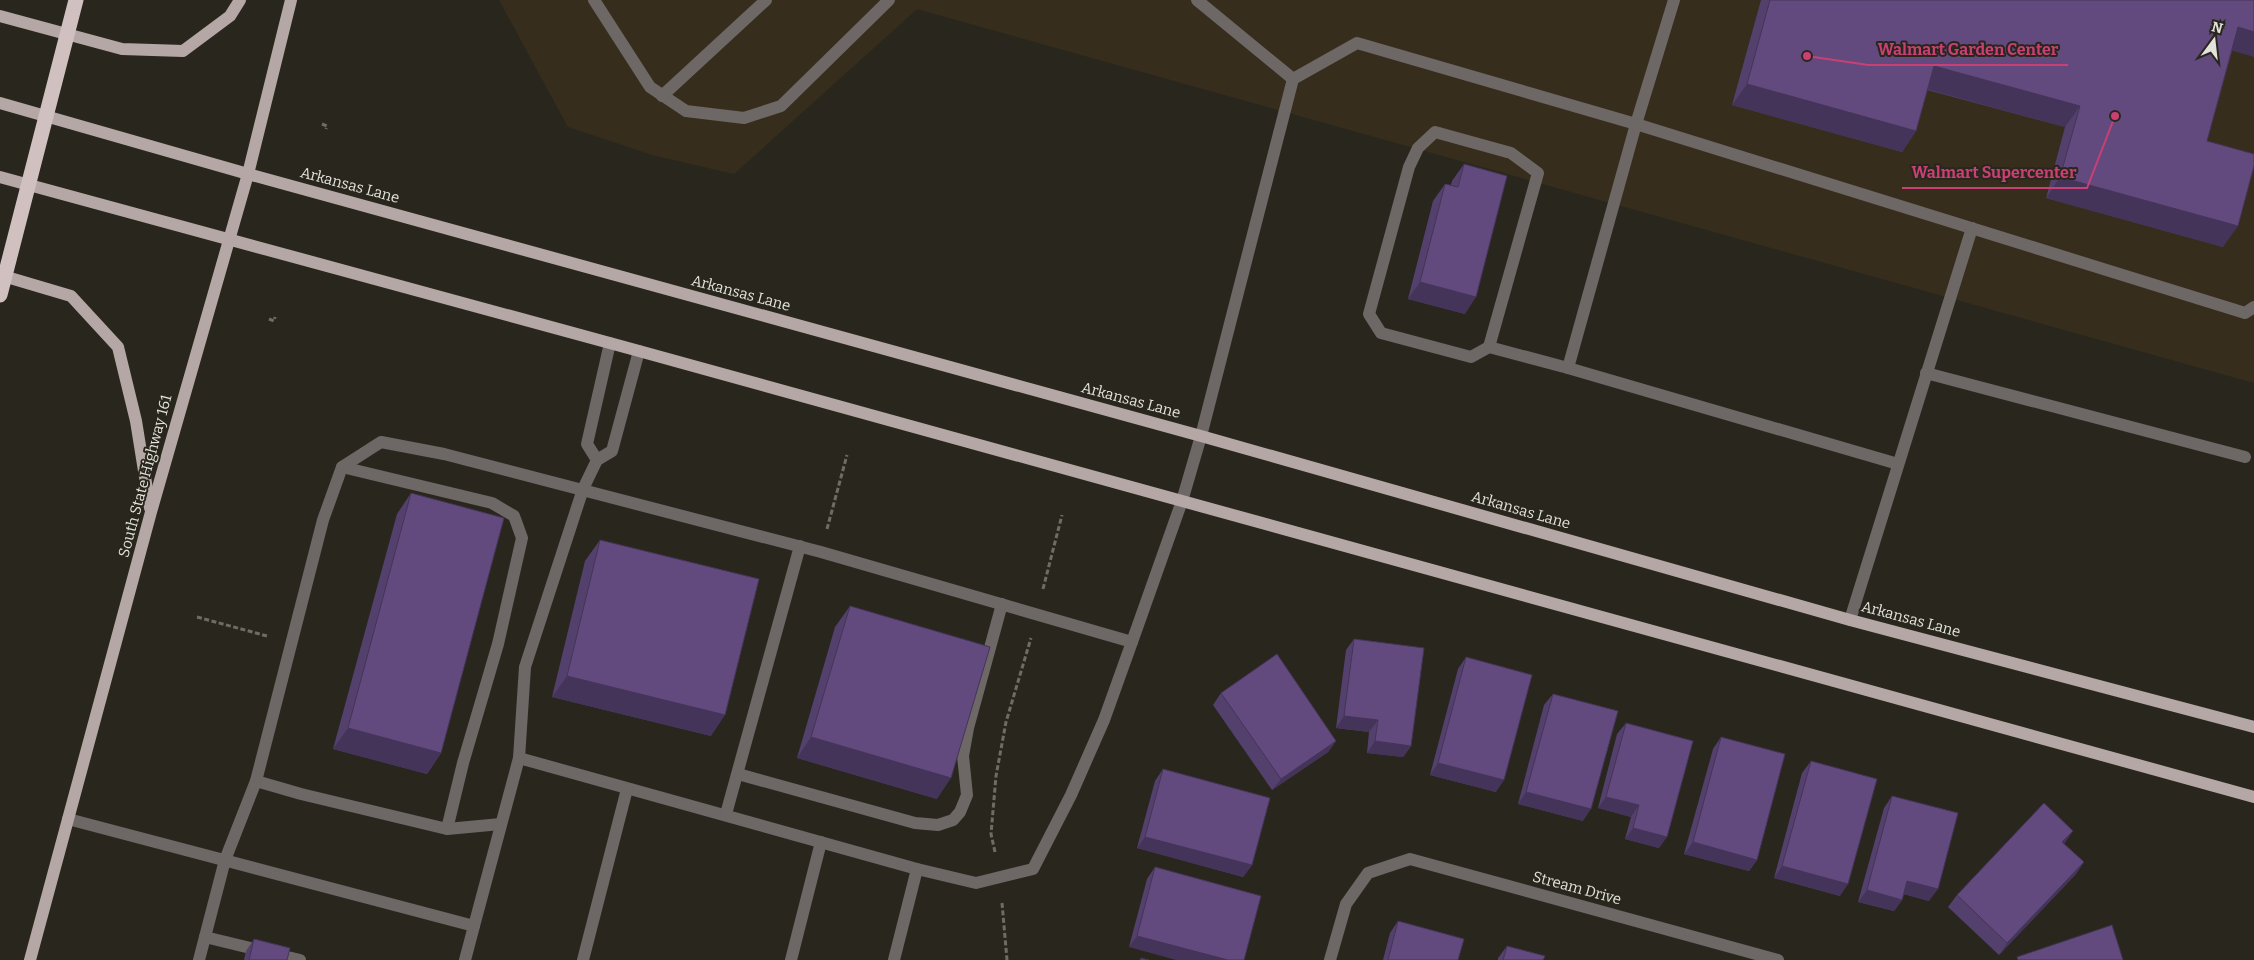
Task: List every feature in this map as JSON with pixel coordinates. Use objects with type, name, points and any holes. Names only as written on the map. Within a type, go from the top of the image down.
[{"type":"highway","points":[[0,295],[76,0]]},
{"type":"main road","points":[[0,16],[122,49],[183,51],[230,16],[240,0]]},
{"type":"main road","name":"South State Highway 161","points":[[30,960],[151,512],[228,238],[248,174],[291,0]]},
{"type":"main road","name":"Arkansas Lane","points":[[0,103],[248,174],[1201,436],[1850,620],[2254,726]]},
{"type":"main road","points":[[0,177],[639,350],[2254,797]]},
{"type":"main road","points":[[0,275],[71,296],[118,347],[136,421],[151,512]]},
{"type":"street","points":[[594,0],[650,87],[686,111],[744,118],[781,106],[889,0]]},
{"type":"street","points":[[662,96],[766,0]]},
{"type":"street","points":[[1197,0],[1293,79]]},
{"type":"street","points":[[1568,368],[1636,124],[1674,0]]},
{"type":"street","points":[[519,758],[726,814],[917,870],[976,883],[1033,869],[1071,795],[1104,720],[1182,501],[1201,436],[1293,79],[1357,44],[1636,124],[2245,313],[2254,306]]},
{"type":"street","points":[[1490,347],[1538,173],[1511,153],[1434,132],[1418,148],[1410,167],[1369,314],[1381,333],[1471,357],[1490,347],[1898,464]]},
{"type":"street","points":[[1850,620],[1972,228]]},
{"type":"street","points":[[597,460],[587,444],[610,343]]},
{"type":"street","points":[[465,960],[519,758],[526,667],[583,489],[597,460],[612,451],[639,350]]},
{"type":"street","points":[[1926,373],[2245,457]]},
{"type":"street","points":[[199,960],[225,860],[256,781],[323,520],[342,468],[381,442],[444,454],[800,546],[1132,642]]},
{"type":"street","points":[[342,468],[492,503],[514,516],[522,538],[498,644],[463,763],[447,829]]},
{"type":"street","points":[[726,814],[800,546]]},
{"type":"street","points":[[738,774],[915,823],[938,824],[953,820],[960,812],[967,795],[963,756],[968,728],[1002,604]]},
{"type":"street","points":[[256,781],[301,794],[447,829],[501,824]]},
{"type":"street","points":[[583,960],[628,789]]},
{"type":"street","points":[[68,818],[474,926]]},
{"type":"street","points":[[791,960],[821,842]]},
{"type":"street","name":"Stream Drive","points":[[1330,960],[1346,904],[1368,873],[1410,859],[1778,960]]},
{"type":"street","points":[[894,960],[917,870]]},
{"type":"street","points":[[205,937],[300,960]]},
{"type":"path","points":[[322,124],[327,126],[326,129]]},
{"type":"path","points":[[269,319],[274,321],[275,317]]},
{"type":"path","points":[[821,552],[847,455]]},
{"type":"path","points":[[1042,591],[1062,515]]},
{"type":"path","points":[[197,616],[267,636]]},
{"type":"path","points":[[996,861],[992,834],[996,776],[1006,722],[1030,640]]},
{"type":"path","points":[[1003,907],[1007,960]]},
{"type":"shaded area","points":[[499,0],[2254,0],[2254,383],[917,9],[734,174],[652,155],[568,127]]},
{"type":"building","points":[[1770,0],[2254,0],[2254,32],[2238,27],[2207,141],[2254,154],[2254,166],[2238,226],[2060,177],[2080,106],[1934,66],[1916,131],[1747,84]]},
{"type":"building","points":[[1464,164],[1507,176],[1476,297],[1420,282],[1445,184],[1458,187]]},
{"type":"building","points":[[411,493],[504,518],[441,753],[348,728]]},
{"type":"building","points":[[600,540],[759,579],[725,715],[567,676]]},
{"type":"building","points":[[850,606],[990,647],[951,778],[811,737]]},
{"type":"building","points":[[1354,639],[1424,648],[1411,746],[1375,741],[1378,720],[1344,716]]},
{"type":"building","points":[[1277,654],[1336,741],[1281,779],[1221,693]]},
{"type":"building","points":[[1466,657],[1532,675],[1504,780],[1438,763]]},
{"type":"building","points":[[1553,694],[1618,711],[1591,809],[1526,792]]},
{"type":"building","points":[[1626,723],[1693,741],[1667,837],[1633,828],[1639,805],[1606,797]]},
{"type":"building","points":[[1721,737],[1785,754],[1757,860],[1693,842]]},
{"type":"building","points":[[1811,761],[1877,779],[1848,884],[1782,866]]},
{"type":"building","points":[[1163,769],[1270,798],[1252,865],[1145,837]]},
{"type":"building","points":[[1892,796],[1958,813],[1938,889],[1907,881],[1902,900],[1867,890]]},
{"type":"building","points":[[2044,803],[2073,831],[2062,842],[2084,862],[2007,943],[1957,895]]},
{"type":"building","points":[[1155,867],[1261,896],[1244,960],[1228,960],[1137,936]]},
{"type":"building","points":[[1398,921],[1464,939],[1458,960],[1388,960]]},
{"type":"building","points":[[2112,925],[2123,960],[2018,960],[2017,957]]},
{"type":"building","points":[[254,939],[290,948],[287,960],[249,960]]},
{"type":"building","points":[[1507,946],[1545,956],[1543,960],[1503,960]]},
{"type":"place","name":"Walmart Garden Center","points":[[1807,56]]},
{"type":"place","name":"Walmart Supercenter","points":[[2115,116]]}]
